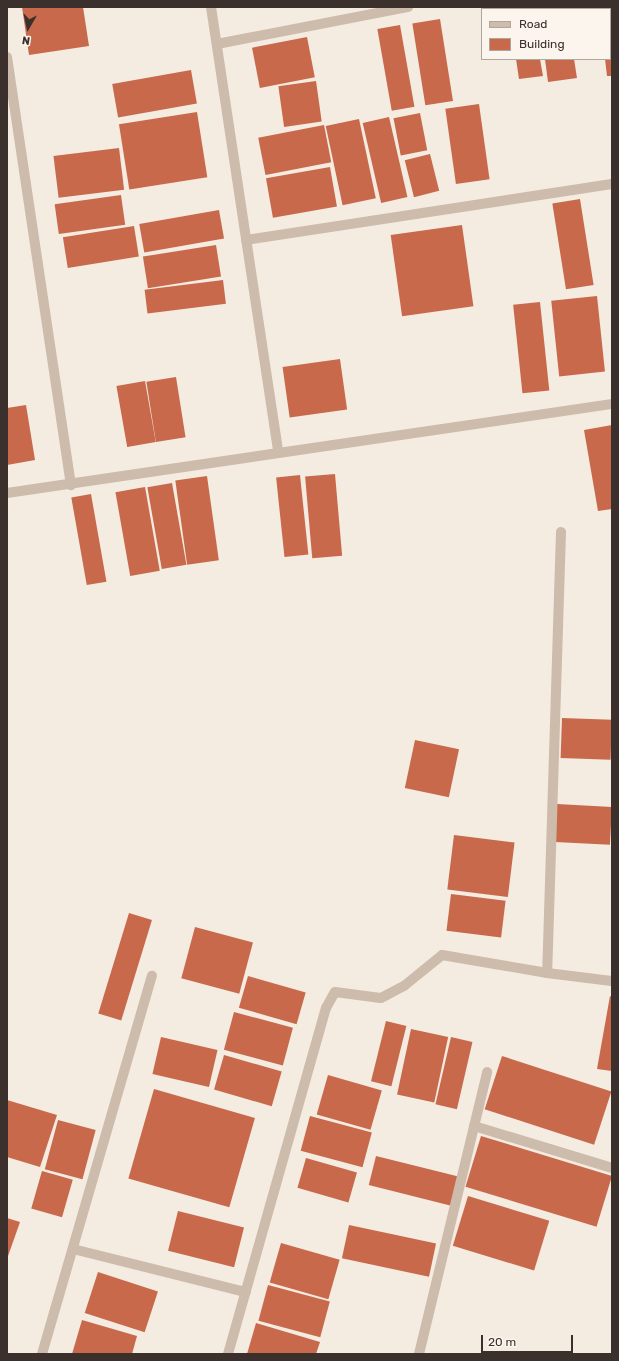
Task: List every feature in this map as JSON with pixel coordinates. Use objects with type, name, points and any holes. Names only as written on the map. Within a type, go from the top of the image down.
[{"type":"street","points":[[211,7],[278,451]]},
{"type":"street","points":[[217,44],[408,7]]},
{"type":"street","points":[[7,58],[70,485]]},
{"type":"street","points":[[246,240],[612,184]]},
{"type":"street","points":[[7,493],[70,485],[278,451],[612,404]]},
{"type":"street","points":[[547,973],[561,532]]},
{"type":"street","points":[[228,1354],[326,1008],[335,992],[381,998],[404,986],[442,955],[547,973],[612,981]]},
{"type":"street","points":[[42,1354],[152,976]]},
{"type":"street","points":[[419,1354],[487,1072]]},
{"type":"street","points":[[474,1126],[612,1168]]},
{"type":"street","points":[[73,1249],[246,1292]]},
{"type":"building","points":[[22,7],[83,7],[89,46],[29,55]]},
{"type":"building","points":[[532,7],[532,8],[513,8]]},
{"type":"building","points":[[537,7],[566,7],[566,8]]},
{"type":"building","points":[[572,7],[595,7],[595,8]]},
{"type":"building","points":[[603,7],[612,7],[612,27],[611,8]]},
{"type":"building","points":[[440,19],[453,101],[425,105],[412,23]]},
{"type":"building","points":[[400,25],[414,107],[392,111],[377,29]]},
{"type":"building","points":[[307,37],[315,77],[260,88],[252,48]]},
{"type":"building","points":[[611,56],[612,76],[607,76],[605,60],[611,60]]},
{"type":"building","points":[[516,60],[540,60],[543,76],[519,79]]},
{"type":"building","points":[[545,60],[574,60],[577,78],[548,82]]},
{"type":"building","points":[[191,70],[197,103],[118,117],[112,84]]},
{"type":"building","points":[[316,81],[322,122],[284,127],[278,86]]},
{"type":"building","points":[[479,104],[490,179],[456,184],[445,109]]},
{"type":"building","points":[[197,112],[207,177],[129,190],[119,124]]},
{"type":"building","points":[[420,113],[427,150],[401,155],[393,118]]},
{"type":"building","points":[[389,117],[407,197],[381,203],[363,123]]},
{"type":"building","points":[[359,119],[376,198],[343,205],[326,126]]},
{"type":"building","points":[[324,125],[331,162],[265,175],[258,138]]},
{"type":"building","points":[[119,148],[124,190],[59,198],[53,156]]},
{"type":"building","points":[[430,154],[439,191],[414,197],[405,160]]},
{"type":"building","points":[[330,167],[337,206],[273,218],[266,178]]},
{"type":"building","points":[[121,195],[125,225],[59,234],[55,204]]},
{"type":"building","points":[[580,199],[594,285],[566,289],[552,203]]},
{"type":"building","points":[[219,210],[224,239],[144,253],[139,224]]},
{"type":"building","points":[[462,225],[473,306],[402,316],[391,235]]},
{"type":"building","points":[[134,226],[139,257],[68,268],[63,237]]},
{"type":"building","points":[[216,245],[221,277],[148,288],[143,257]]},
{"type":"building","points":[[223,280],[226,304],[148,313],[145,290]]},
{"type":"building","points":[[597,296],[605,372],[559,376],[551,301]]},
{"type":"building","points":[[540,302],[549,391],[522,393],[513,305]]},
{"type":"building","points":[[340,359],[347,410],[290,418],[283,367]]},
{"type":"building","points":[[176,377],[186,437],[156,442],[146,382]]},
{"type":"building","points":[[145,381],[156,442],[127,447],[116,386]]},
{"type":"building","points":[[26,405],[35,460],[7,465],[7,408]]},
{"type":"building","points":[[612,425],[612,509],[598,511],[584,430]]},
{"type":"building","points":[[335,474],[342,556],[312,558],[305,477]]},
{"type":"building","points":[[300,475],[308,555],[284,557],[276,478]]},
{"type":"building","points":[[207,476],[219,560],[187,565],[175,480]]},
{"type":"building","points":[[172,483],[186,565],[162,569],[147,487]]},
{"type":"building","points":[[145,487],[160,571],[130,576],[115,492]]},
{"type":"building","points":[[91,494],[106,582],[87,585],[71,497]]},
{"type":"building","points":[[562,718],[612,720],[611,760],[561,758]]},
{"type":"building","points":[[415,740],[459,749],[449,797],[405,788]]},
{"type":"building","points":[[557,804],[612,807],[610,845],[555,842]]},
{"type":"building","points":[[454,835],[515,842],[508,897],[447,890]]},
{"type":"building","points":[[451,894],[506,901],[501,937],[446,931]]},
{"type":"building","points":[[129,913],[152,920],[121,1020],[98,1013]]},
{"type":"building","points":[[195,927],[253,943],[239,994],[181,978]]},
{"type":"building","points":[[248,976],[306,993],[297,1024],[239,1008]]},
{"type":"building","points":[[610,996],[612,997],[612,1071],[597,1069]]},
{"type":"building","points":[[234,1012],[293,1028],[283,1065],[224,1050]]},
{"type":"building","points":[[386,1021],[406,1026],[391,1086],[371,1081]]},
{"type":"building","points":[[411,1029],[448,1037],[434,1102],[397,1095]]},
{"type":"building","points":[[161,1037],[218,1050],[209,1087],[152,1074]]},
{"type":"building","points":[[451,1037],[472,1042],[457,1109],[435,1104]]},
{"type":"building","points":[[224,1055],[282,1072],[272,1106],[214,1090]]},
{"type":"building","points":[[502,1056],[611,1092],[594,1145],[485,1109]]},
{"type":"building","points":[[328,1075],[382,1090],[371,1130],[317,1114]]},
{"type":"building","points":[[154,1089],[255,1118],[229,1207],[128,1178]]},
{"type":"building","points":[[7,1100],[57,1115],[40,1167],[7,1157]]},
{"type":"building","points":[[310,1116],[372,1133],[363,1167],[301,1151]]},
{"type":"building","points":[[58,1120],[96,1130],[82,1179],[45,1169]]},
{"type":"building","points":[[481,1136],[612,1176],[597,1227],[466,1187]]},
{"type":"building","points":[[376,1156],[461,1177],[454,1206],[369,1185]]},
{"type":"building","points":[[306,1158],[357,1173],[348,1202],[297,1188]]},
{"type":"building","points":[[42,1171],[73,1180],[62,1217],[31,1208]]},
{"type":"building","points":[[468,1196],[549,1221],[534,1271],[453,1246]]},
{"type":"building","points":[[178,1211],[244,1227],[234,1267],[168,1251]]},
{"type":"building","points":[[7,1218],[20,1222],[7,1259]]},
{"type":"building","points":[[349,1225],[436,1244],[429,1277],[342,1258]]},
{"type":"building","points":[[281,1243],[340,1260],[328,1299],[270,1282]]},
{"type":"building","points":[[98,1272],[158,1291],[145,1332],[85,1313]]},
{"type":"building","points":[[268,1285],[330,1302],[320,1337],[258,1321]]},
{"type":"building","points":[[82,1320],[137,1336],[132,1354],[72,1354]]},
{"type":"building","points":[[256,1323],[320,1342],[316,1354],[247,1354]]}]
